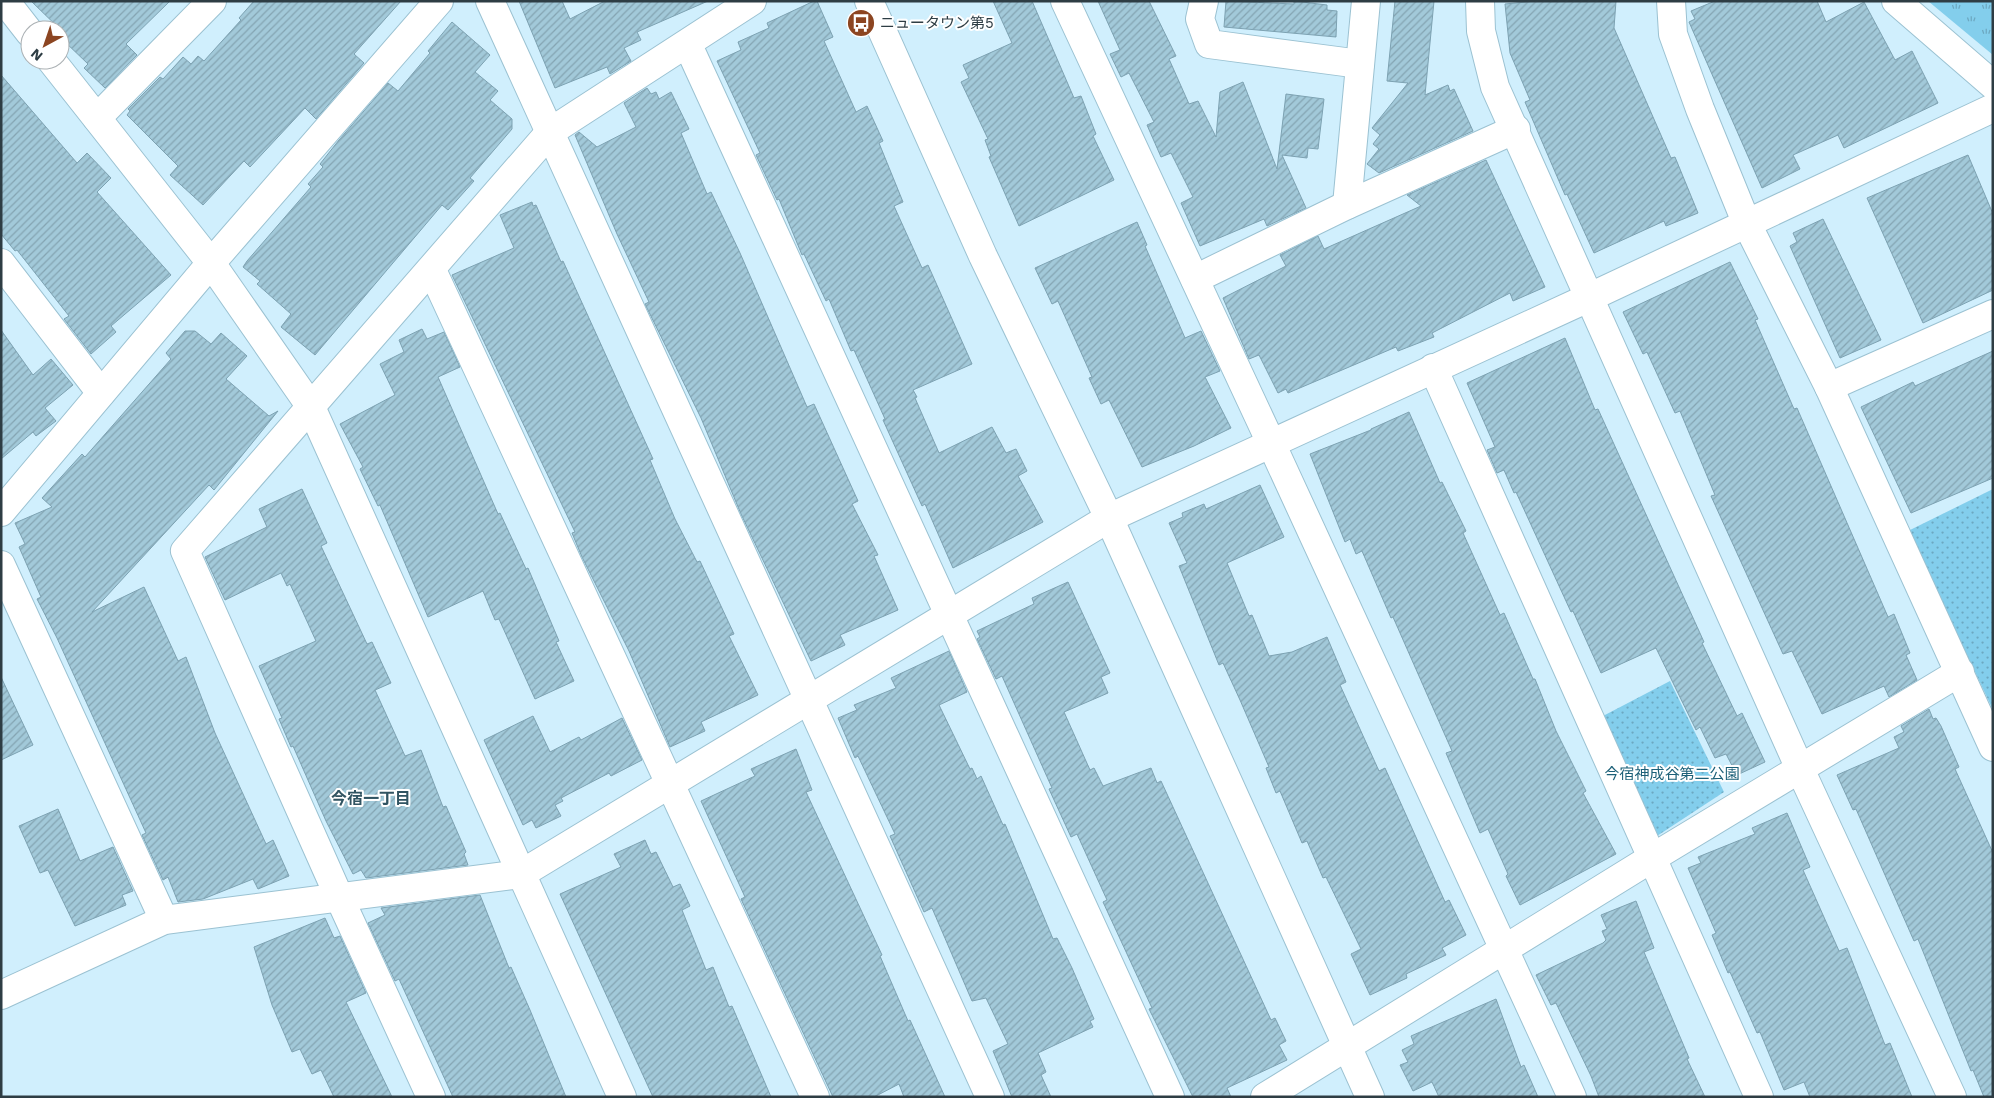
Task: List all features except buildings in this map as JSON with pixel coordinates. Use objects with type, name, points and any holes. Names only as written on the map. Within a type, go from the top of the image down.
[{"type":"street","points":[[5,1],[20,20]]},
{"type":"street","points":[[97,118],[212,1]]},
{"type":"street","points":[[1,512],[212,263],[439,1]]},
{"type":"street","points":[[490,1],[990,1097]]},
{"type":"street","points":[[431,1097],[340,899],[185,551],[432,270],[550,132],[688,45],[752,1]]},
{"type":"street","points":[[869,1],[983,256],[1108,518],[1370,1097]]},
{"type":"street","points":[[1065,1],[1572,1097]]},
{"type":"street","points":[[1204,1],[1200,18],[1209,44],[1360,64]]},
{"type":"street","points":[[1347,205],[1366,1]]},
{"type":"street","points":[[1480,1],[1481,31],[1496,87],[1516,129],[1588,298],[1800,769],[1952,1097]]},
{"type":"street","points":[[1670,1],[1674,34],[1700,109],[1746,222],[1829,387],[1993,747]]},
{"type":"street","points":[[1896,1],[1993,85]]},
{"type":"street","points":[[688,45],[1170,1097]]},
{"type":"street","points":[[59,70],[212,263],[311,407],[622,1097]]},
{"type":"street","points":[[1,995],[164,920],[340,899],[521,874],[1108,518],[1588,298],[1746,222],[1993,108]]},
{"type":"street","points":[[1195,279],[1347,205],[1516,129]]},
{"type":"street","points":[[1,263],[101,393]]},
{"type":"street","points":[[432,270],[815,1097]]},
{"type":"street","points":[[1829,387],[1993,314]]},
{"type":"street","points":[[1433,368],[1759,1097]]},
{"type":"street","points":[[1,565],[164,920]]},
{"type":"street","points":[[1265,1097],[1345,1045],[1960,672]]},
{"type":"green space","points":[[1928,1],[1993,1],[1993,55]]},
{"type":"green space","points":[[1993,489],[1993,710],[1908,531]]},
{"type":"green space","name":"今宿神成谷第二公園","points":[[1670,681],[1724,792],[1657,836],[1603,716]]},
{"type":"place","name":"ニュータウン第5","points":[[861,23]]},
{"type":"district","name":"今宿一丁目","points":[[371,798]]}]
